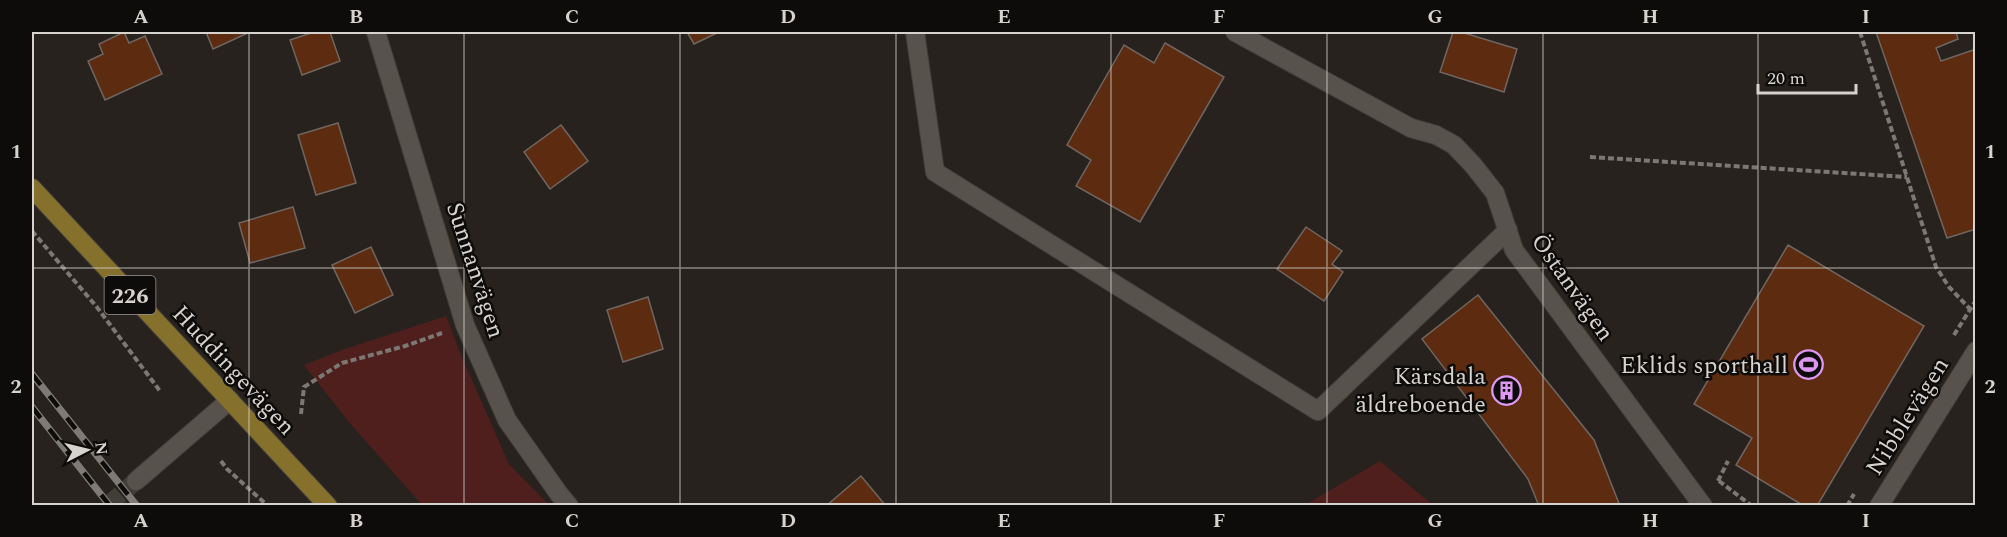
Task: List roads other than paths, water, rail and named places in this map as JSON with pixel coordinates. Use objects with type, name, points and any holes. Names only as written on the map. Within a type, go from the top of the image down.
[{"type":"main road","name":"Huddingevägen","points":[[32,188],[328,506]]},
{"type":"street","name":"Sunnanvägen","points":[[376,32],[465,325],[507,420],[569,506]]},
{"type":"street","points":[[915,32],[935,172],[1318,411],[1508,230]]},
{"type":"street","name":"Östanvägen","points":[[1235,32],[1411,128],[1436,135],[1454,145],[1495,194],[1514,250],[1703,506]]},
{"type":"street","name":"Nibblevägen","points":[[1880,506],[1976,351]]},
{"type":"street","points":[[136,481],[230,400]]},
{"type":"tunnel","points":[[107,506],[136,481]]},
{"type":"railway","points":[[32,374],[137,506]]},
{"type":"railway","points":[[32,407],[110,506]]},
{"type":"place","name":"Eklids sporthall","points":[[1809,365]]},
{"type":"place","name":"Kärsdala äldreboende","points":[[1507,390]]}]
